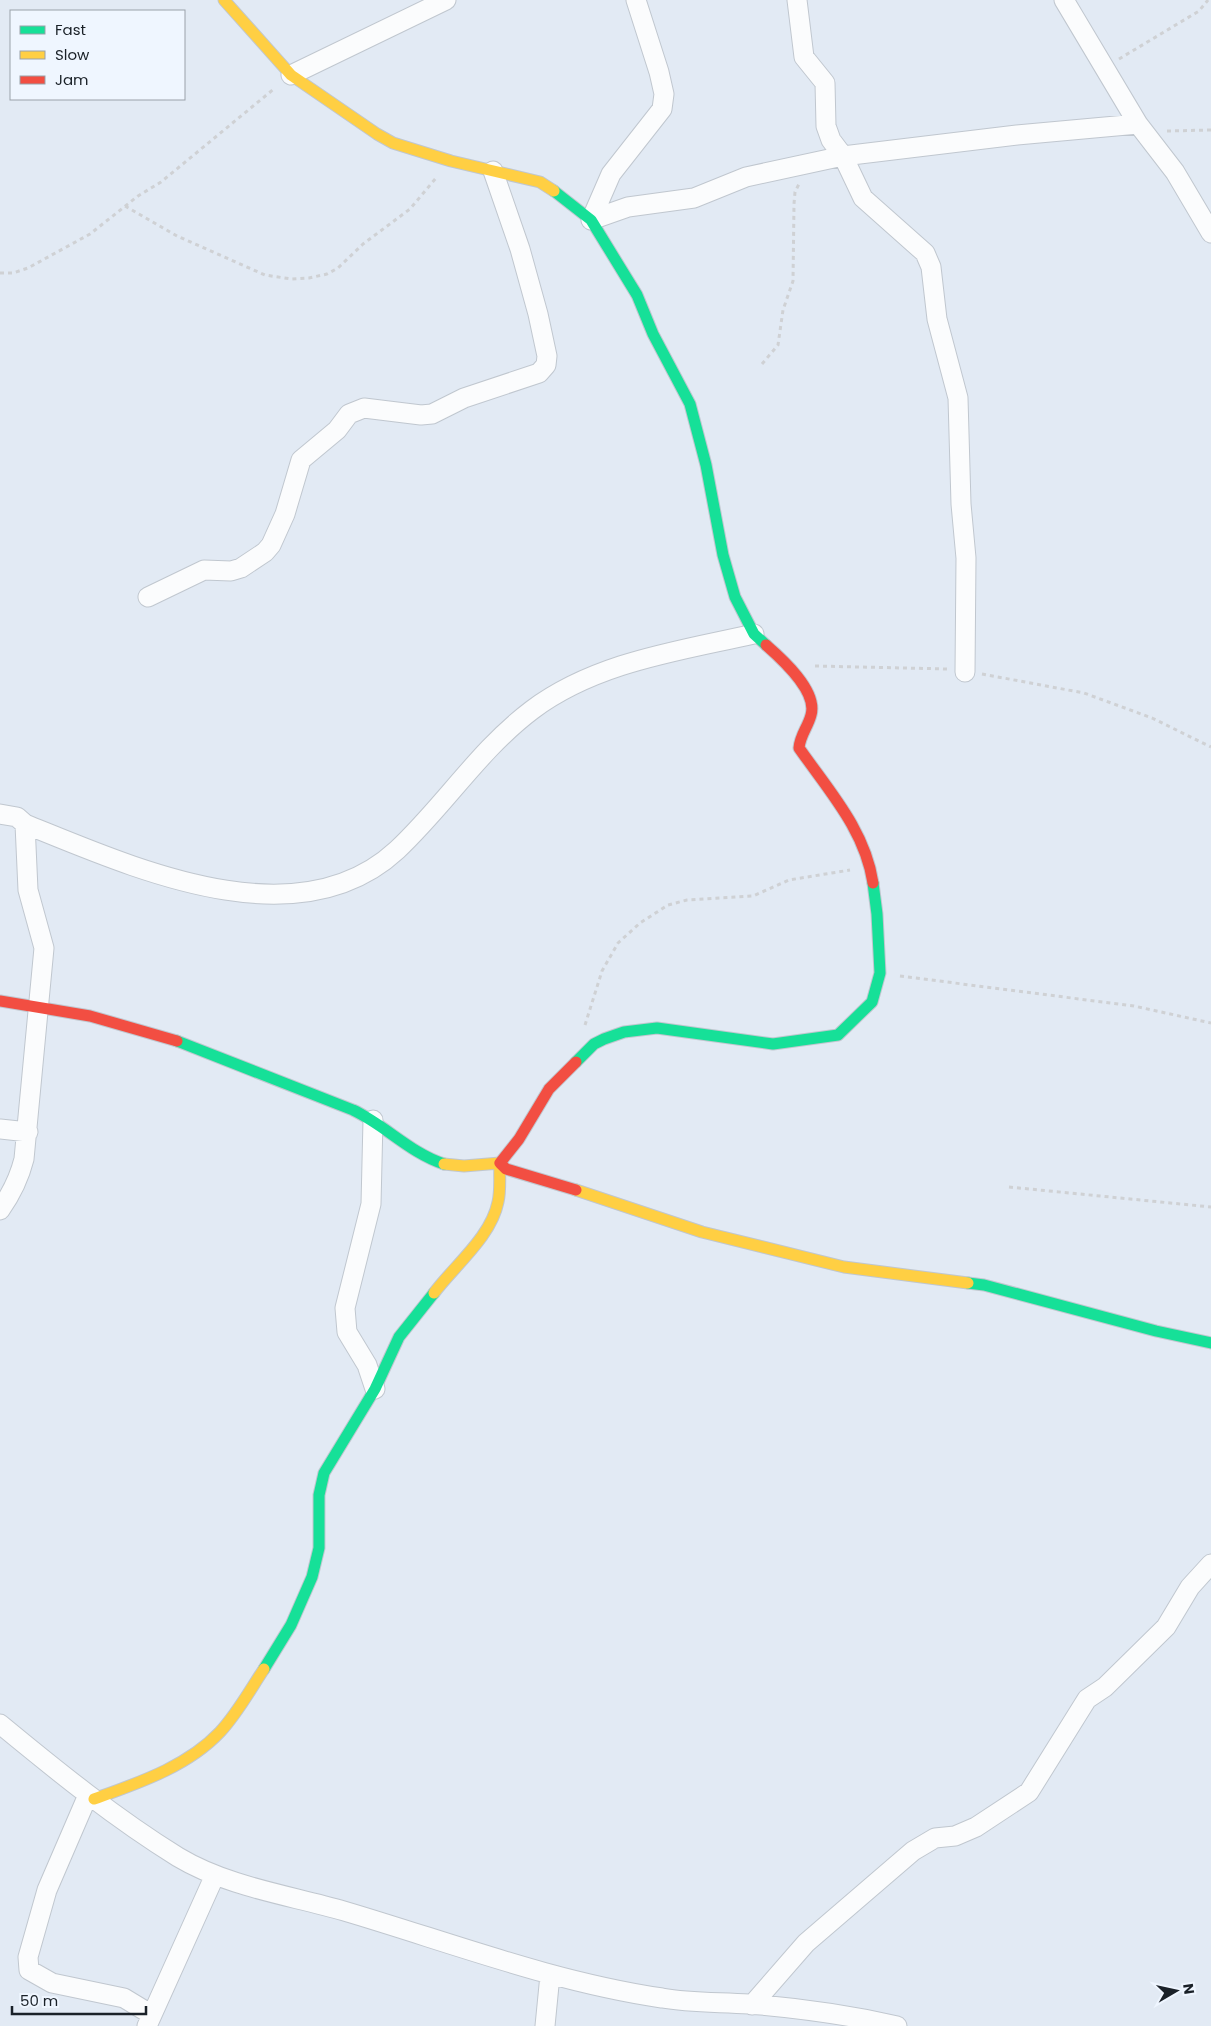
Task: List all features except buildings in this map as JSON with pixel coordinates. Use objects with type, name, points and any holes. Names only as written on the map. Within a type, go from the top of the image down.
[{"type":"street","points":[[215,1875],[149,2021],[124,1998],[52,1983],[29,1970],[28,1957],[47,1890],[91,1797],[166,1770],[212,1740],[231,1719],[285,1637],[304,1602],[319,1545],[318,1487],[324,1473],[375,1389],[399,1337],[454,1267],[478,1243],[498,1202],[500,1163],[519,1139],[550,1089],[599,1041],[624,1032],[657,1028],[773,1044],[838,1035],[866,1010],[872,1002],[880,973],[877,914],[870,866],[864,846],[853,824],[799,748],[800,738],[812,714],[812,704],[805,685],[789,665],[754,634],[735,598],[727,570],[706,465],[690,404],[653,334],[637,295],[591,220],[569,201],[540,182],[451,161],[393,143],[291,75],[224,0]]},
{"type":"street","points":[[291,75],[446,0]]},
{"type":"street","points":[[591,220],[611,174],[662,109],[664,94],[659,72],[636,0]]},
{"type":"street","points":[[797,0],[800,40],[804,57],[821,75],[825,83],[826,126],[831,140],[843,156],[864,198],[925,253],[931,267],[937,319],[958,398],[961,504],[966,558],[965,672]]},
{"type":"street","points":[[1064,0],[1106,66],[1142,128],[1174,172],[1211,233]]},
{"type":"street","points":[[591,220],[628,207],[694,198],[746,177],[843,156],[1017,135],[1142,128]]},
{"type":"street","points":[[148,596],[204,570],[230,571],[241,568],[265,552],[272,545],[285,514],[301,460],[338,430],[354,410],[364,408],[393,410],[421,415],[432,414],[464,398],[539,372],[546,365],[547,356],[538,314],[520,249],[493,171]]},
{"type":"street","points":[[0,814],[17,817],[25,824],[151,873],[214,887],[263,896],[315,891],[341,885],[371,871],[396,851],[429,818],[496,740],[533,709],[576,682],[618,667],[754,634]]},
{"type":"street","points":[[0,1210],[12,1193],[20,1176],[28,1132],[44,948],[28,890],[25,824]]},
{"type":"street","points":[[0,1001],[39,1005],[143,1030],[241,1065],[373,1120],[412,1147],[444,1164],[500,1163],[506,1169],[592,1194],[702,1232],[844,1267],[984,1285],[1156,1331],[1211,1343]]},
{"type":"street","points":[[373,1120],[371,1204],[345,1308],[347,1332],[367,1366],[375,1389]]},
{"type":"street","points":[[0,1129],[28,1132]]},
{"type":"street","points":[[752,2005],[806,1943],[913,1851],[935,1838],[955,1836],[976,1827],[1029,1792],[1087,1700],[1105,1687],[1166,1627],[1190,1587],[1211,1564]]},
{"type":"street","points":[[0,1724],[91,1797],[179,1857],[215,1875],[343,1911],[550,1975],[662,1998],[752,2005],[897,2026]]},
{"type":"street","points":[[545,2026],[550,1975]]},
{"type":"path","points":[[1106,66],[1198,11],[1208,0]]},
{"type":"path","points":[[0,273],[14,273],[28,268],[68,247],[106,223],[125,206],[161,182],[291,75]]},
{"type":"path","points":[[1142,128],[1211,130]]},
{"type":"path","points":[[125,206],[178,236],[265,275],[292,279],[309,278],[327,274],[338,268],[363,244],[410,209],[451,161]]},
{"type":"path","points":[[762,364],[778,345],[783,310],[793,281],[795,192],[816,162]]},
{"type":"path","points":[[789,665],[939,667],[1084,693],[1152,718],[1211,747]]},
{"type":"path","points":[[582,1032],[602,971],[618,943],[640,923],[668,906],[687,900],[753,896],[789,880],[870,866]]},
{"type":"path","points":[[880,973],[1134,1006],[1211,1022]]},
{"type":"path","points":[[1009,1187],[1211,1207]]},
{"type":"traffic: fast","points":[[554,191],[591,220],[637,295],[653,334],[690,404],[706,465],[723,555],[735,597],[754,634],[766,645]]},
{"type":"traffic: fast","points":[[576,1062],[594,1044],[604,1039],[624,1032],[657,1028],[773,1044],[838,1035],[872,1002],[880,973],[877,914],[873,883]]},
{"type":"traffic: fast","points":[[177,1041],[353,1110],[420,1153],[444,1164]]},
{"type":"traffic: fast","points":[[968,1283],[984,1285],[1156,1331],[1211,1343]]},
{"type":"traffic: fast","points":[[264,1669],[291,1625],[312,1577],[319,1548],[319,1495],[324,1473],[375,1389],[399,1337],[434,1293]]},
{"type":"traffic: slow","points":[[224,0],[291,75],[377,134],[393,143],[451,161],[540,182],[554,191]]},
{"type":"traffic: slow","points":[[434,1293],[488,1227],[494,1215],[499,1193],[500,1163],[464,1166],[444,1164]]},
{"type":"traffic: slow","points":[[576,1190],[702,1232],[844,1267],[968,1283]]},
{"type":"traffic: slow","points":[[94,1799],[161,1773],[193,1755],[220,1732],[232,1718],[264,1669]]},
{"type":"traffic: jam","points":[[766,645],[797,676],[809,696],[812,706],[811,715],[799,748],[854,828],[869,864],[873,883]]},
{"type":"traffic: jam","points":[[0,1001],[90,1016],[177,1041]]},
{"type":"traffic: jam","points":[[576,1062],[549,1089],[519,1139],[500,1163],[506,1169],[576,1190]]}]
